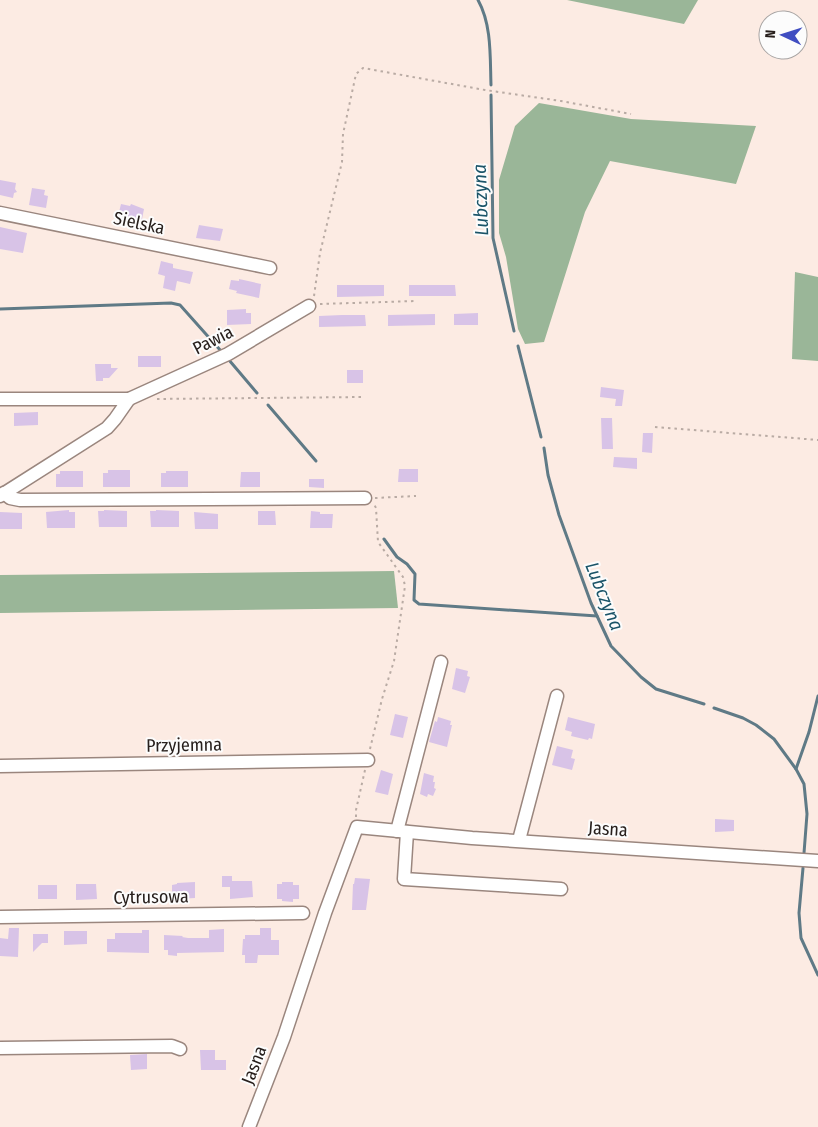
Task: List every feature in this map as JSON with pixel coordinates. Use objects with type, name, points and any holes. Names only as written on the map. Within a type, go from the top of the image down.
[{"type":"street","name":"Sielska","points":[[0,213],[270,268]]},
{"type":"street","name":"Pawia","points":[[0,399],[128,399],[228,354],[311,305]]},
{"type":"street","points":[[2,495],[106,428],[115,419],[128,399]]},
{"type":"street","points":[[2,495],[20,500],[365,498]]},
{"type":"street","points":[[441,662],[402,831],[404,879],[561,889]]},
{"type":"street","points":[[519,840],[557,696]]},
{"type":"street","name":"Przyjemna","points":[[0,766],[368,760]]},
{"type":"street","name":"Jasna","points":[[249,1127],[284,1037],[325,913],[357,827],[818,861]]},
{"type":"street","name":"Cytrusowa","points":[[0,917],[303,913]]},
{"type":"street","points":[[0,1048],[172,1046],[180,1049]]},
{"type":"path","points":[[416,301],[311,305],[320,253],[342,162],[343,134],[356,74],[359,70],[363,68],[631,114]]},
{"type":"path","points":[[158,399],[363,397]]},
{"type":"path","points":[[655,427],[818,440]]},
{"type":"path","points":[[357,827],[356,810],[382,699],[394,661],[405,586],[403,577],[378,542],[376,508],[369,498],[416,496]]},
{"type":"green space","points":[[567,0],[698,0],[684,24]]},
{"type":"green space","points":[[539,103],[631,119],[756,126],[736,184],[610,161],[585,212],[544,342],[525,344],[518,329],[506,257],[499,233],[499,180],[515,126]]},
{"type":"green space","points":[[795,272],[818,277],[818,361],[792,359]]},
{"type":"green space","points":[[394,571],[398,608],[0,613],[0,575]]},
{"type":"building","points":[[0,180],[16,183],[15,189],[17,192],[14,193],[13,198],[0,195]]},
{"type":"building","points":[[32,188],[45,190],[44,195],[48,196],[46,208],[29,205]]},
{"type":"building","points":[[121,204],[130,206],[131,204],[144,209],[141,224],[127,221],[128,218],[118,216]]},
{"type":"building","points":[[199,225],[223,229],[220,241],[196,238]]},
{"type":"building","points":[[0,227],[27,233],[23,253],[0,249]]},
{"type":"building","points":[[161,261],[173,264],[173,268],[193,272],[190,284],[177,281],[175,291],[163,288],[165,276],[158,274]]},
{"type":"building","points":[[239,279],[261,284],[259,298],[236,293],[237,291],[229,289],[231,280],[239,281]]},
{"type":"building","points":[[337,285],[384,285],[384,296],[337,297]]},
{"type":"building","points":[[409,285],[455,285],[456,296],[409,296]]},
{"type":"building","points":[[246,309],[246,313],[251,313],[251,324],[227,325],[227,310]]},
{"type":"building","points":[[478,313],[478,325],[454,325],[454,314]]},
{"type":"building","points":[[435,314],[435,325],[388,326],[388,315]]},
{"type":"building","points":[[365,315],[366,326],[319,327],[319,316]]},
{"type":"building","points":[[138,356],[161,356],[161,367],[138,367]]},
{"type":"building","points":[[95,364],[111,364],[111,368],[118,368],[109,378],[103,378],[103,381],[96,381]]},
{"type":"building","points":[[347,370],[363,370],[363,383],[347,383]]},
{"type":"building","points":[[601,387],[624,390],[622,406],[615,406],[616,399],[600,397]]},
{"type":"building","points":[[38,412],[38,425],[14,426],[14,413]]},
{"type":"building","points":[[601,418],[612,418],[613,449],[602,449]]},
{"type":"building","points":[[643,433],[653,433],[652,453],[642,452]]},
{"type":"building","points":[[614,457],[637,458],[637,469],[613,467]]},
{"type":"building","points":[[399,469],[418,469],[418,482],[398,482]]},
{"type":"building","points":[[108,470],[130,470],[130,487],[103,487],[103,473],[108,473]]},
{"type":"building","points":[[60,471],[83,471],[83,487],[56,487],[56,474],[60,474]]},
{"type":"building","points":[[166,471],[188,471],[188,487],[161,487],[161,473],[166,473]]},
{"type":"building","points":[[241,472],[260,472],[260,487],[240,487]]},
{"type":"building","points":[[309,479],[324,479],[324,488],[309,487]]},
{"type":"building","points":[[69,510],[69,512],[75,512],[75,528],[47,528],[46,512]]},
{"type":"building","points":[[98,511],[127,511],[127,527],[99,527]]},
{"type":"building","points":[[150,511],[179,511],[179,527],[151,527]]},
{"type":"building","points":[[258,511],[275,511],[276,525],[258,525]]},
{"type":"building","points":[[311,511],[320,512],[320,514],[333,514],[332,528],[310,528]]},
{"type":"building","points":[[0,512],[22,513],[22,529],[0,529]]},
{"type":"building","points":[[194,512],[218,514],[218,529],[195,529]]},
{"type":"building","points":[[456,668],[468,671],[467,676],[470,677],[465,693],[452,689]]},
{"type":"building","points":[[395,714],[408,717],[403,738],[390,735]]},
{"type":"building","points":[[438,717],[451,721],[450,725],[452,725],[447,747],[429,742]]},
{"type":"building","points":[[568,717],[595,724],[592,739],[589,738],[588,740],[571,736],[572,732],[565,730]]},
{"type":"building","points":[[557,746],[573,750],[571,758],[575,759],[572,770],[552,765]]},
{"type":"building","points":[[381,770],[393,774],[388,795],[375,792]]},
{"type":"building","points":[[424,773],[434,776],[433,782],[435,782],[434,788],[436,789],[433,796],[428,794],[427,797],[420,794]]},
{"type":"building","points":[[715,819],[734,820],[734,831],[715,832]]},
{"type":"building","points":[[222,876],[232,876],[232,881],[252,881],[253,897],[230,899],[230,887],[222,887]]},
{"type":"building","points":[[355,878],[370,879],[366,910],[352,910]]},
{"type":"building","points":[[195,882],[195,898],[178,899],[178,896],[172,896],[172,885]]},
{"type":"building","points":[[282,882],[293,882],[293,885],[299,885],[299,899],[293,899],[293,902],[277,899],[277,884],[282,884]]},
{"type":"building","points":[[76,884],[96,884],[97,899],[76,900]]},
{"type":"building","points":[[38,885],[57,885],[57,899],[38,899]]},
{"type":"building","points":[[9,928],[19,928],[18,957],[0,956],[0,938],[8,939]]},
{"type":"building","points":[[260,928],[271,928],[271,940],[279,940],[279,955],[258,955],[257,963],[245,963],[245,955],[242,955],[243,939],[245,939],[245,935],[260,935]]},
{"type":"building","points":[[224,929],[224,952],[177,953],[177,956],[168,955],[168,950],[164,950],[164,935],[209,938],[209,930]]},
{"type":"building","points":[[142,930],[149,930],[149,953],[107,952],[107,939],[115,939],[115,933],[142,933]]},
{"type":"building","points":[[64,931],[87,931],[87,944],[64,945]]},
{"type":"building","points":[[33,934],[48,934],[48,943],[42,943],[33,952]]},
{"type":"building","points":[[200,1050],[215,1050],[215,1060],[226,1060],[226,1070],[201,1070]]},
{"type":"building","points":[[147,1054],[147,1069],[131,1070],[130,1055]]},
{"type":"waterway","name":"Lubczyna","points":[[478,0],[483,10],[488,31],[491,85]]},
{"type":"waterway","name":"Lubczyna","points":[[491,95],[493,238],[514,331]]},
{"type":"waterway","points":[[0,309],[171,303],[180,305],[221,351]]},
{"type":"waterway","name":"Lubczyna","points":[[518,346],[541,437]]},
{"type":"waterway","points":[[229,360],[257,393]]},
{"type":"waterway","points":[[268,405],[316,461]]},
{"type":"waterway","name":"Lubczyna","points":[[544,448],[548,475],[559,515],[591,603],[611,646],[641,677],[656,689],[704,704]]},
{"type":"waterway","points":[[384,539],[397,557],[407,564],[415,574],[414,600],[419,604],[597,616]]},
{"type":"waterway","points":[[796,769],[809,732],[818,696]]},
{"type":"waterway","name":"Lubczyna","points":[[714,708],[743,718],[756,725],[774,739],[796,769],[804,784],[807,814],[804,853]]},
{"type":"waterway","name":"Lubczyna","points":[[803,868],[799,913],[801,938],[818,975]]}]
